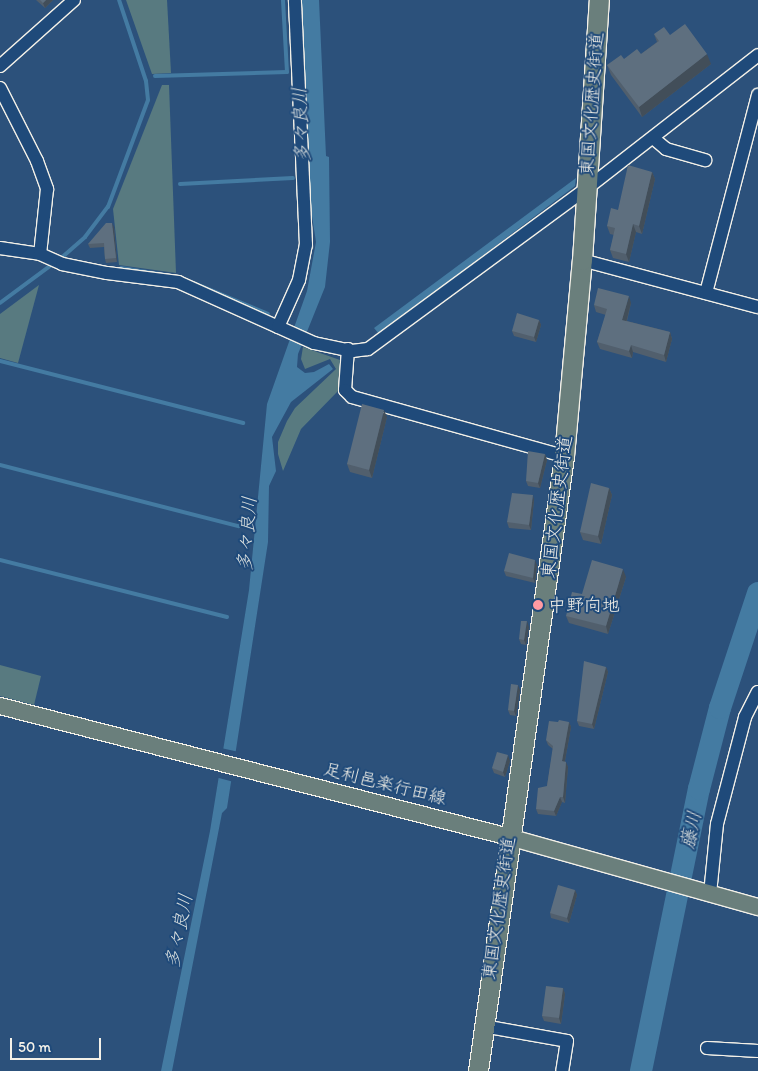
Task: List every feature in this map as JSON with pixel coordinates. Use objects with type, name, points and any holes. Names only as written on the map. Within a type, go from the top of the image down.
[{"type":"highway","name":"東国文化歴史街道","points":[[478,1071],[482,1026],[509,837],[539,650],[564,456],[582,260],[599,0]]},
{"type":"main road","name":"足利邑楽行田線","points":[[0,706],[509,837],[758,907]]},
{"type":"street","points":[[0,66],[74,0]]},
{"type":"street","points":[[280,328],[299,280],[306,245],[295,0]]},
{"type":"street","points":[[0,248],[40,254],[71,266],[178,282],[314,343],[348,349],[368,349],[381,342],[586,189],[758,55]]},
{"type":"street","points":[[0,88],[37,161],[47,189],[40,254]]},
{"type":"street","points":[[706,293],[758,95]]},
{"type":"street","points":[[653,138],[666,149],[705,160]]},
{"type":"street","points":[[582,260],[758,307]]},
{"type":"street","points":[[348,349],[345,390],[352,397],[564,456]]},
{"type":"street","points":[[707,893],[717,824],[745,717],[758,692]]},
{"type":"street","points":[[482,1026],[567,1041],[562,1071]]},
{"type":"street","points":[[708,1048],[758,1051]]},
{"type":"green space","points":[[126,0],[167,0],[171,73],[152,74]]},
{"type":"green space","points":[[162,85],[169,85],[176,273],[119,265],[113,209]]},
{"type":"green space","points":[[39,285],[18,363],[0,358],[0,314]]},
{"type":"green space","points":[[303,347],[340,360],[338,391],[301,429],[283,471],[278,454],[278,442],[287,421],[295,408],[336,369],[330,359],[305,369],[301,359]]},
{"type":"green space","points":[[0,665],[41,676],[34,705],[0,696]]},
{"type":"water","points":[[300,0],[319,0],[326,156],[329,157],[330,242],[325,287],[298,354],[297,367],[305,373],[314,372],[329,364],[333,369],[291,402],[272,437],[276,471],[269,486],[268,542],[227,808],[222,813],[172,1071],[161,1071],[210,831],[249,590],[267,404],[307,291],[316,242],[310,203]]},
{"type":"water","points":[[576,178],[575,186],[379,334],[374,328]]},
{"type":"pier","points":[[221,748],[239,752],[234,782],[215,777]]},
{"type":"building","points":[[685,24],[707,54],[639,107],[607,65],[621,55],[624,59],[637,49],[641,54],[659,41],[654,34],[664,27],[670,35]]},
{"type":"building","points":[[628,165],[652,172],[639,226],[633,224],[626,254],[610,250],[615,228],[607,226],[611,208],[618,210]]},
{"type":"building","points":[[106,223],[112,223],[116,258],[105,259],[104,243],[88,244]]},
{"type":"building","points":[[598,288],[629,296],[622,320],[670,332],[664,355],[631,345],[629,351],[597,342],[607,309],[594,305]]},
{"type":"building","points":[[517,313],[539,320],[534,337],[512,331]]},
{"type":"building","points":[[362,404],[384,410],[369,470],[347,464]]},
{"type":"building","points":[[528,451],[545,454],[538,483],[526,481]]},
{"type":"building","points":[[591,483],[609,488],[598,536],[580,532]]},
{"type":"building","points":[[512,493],[533,495],[529,525],[507,522]]},
{"type":"building","points":[[509,553],[535,560],[533,578],[504,571]]},
{"type":"building","points":[[592,560],[623,569],[606,626],[566,616],[572,592],[582,594]]},
{"type":"building","points":[[521,621],[527,621],[524,640],[519,639]]},
{"type":"building","points":[[584,661],[606,667],[592,724],[577,721]]},
{"type":"building","points":[[511,684],[518,685],[514,711],[508,710]]},
{"type":"building","points":[[559,720],[569,722],[562,761],[566,762],[563,797],[560,797],[554,811],[536,809],[538,788],[547,786],[553,746],[546,740],[549,721],[558,722]]},
{"type":"building","points":[[497,752],[508,755],[503,772],[492,768]]},
{"type":"building","points":[[558,885],[575,890],[567,918],[550,913]]},
{"type":"building","points":[[546,986],[563,988],[559,1018],[542,1016]]},
{"type":"waterway","points":[[60,259],[85,237],[108,207],[148,100],[146,81],[119,0]]},
{"type":"waterway","points":[[155,76],[287,72],[283,0]]},
{"type":"waterway","points":[[180,184],[293,178]]},
{"type":"waterway","points":[[0,303],[54,263]]},
{"type":"waterway","points":[[121,268],[178,277]]},
{"type":"waterway","points":[[194,283],[268,314]]},
{"type":"waterway","points":[[0,361],[243,423]]},
{"type":"waterway","name":"多々良川","points":[[0,465],[238,526]]},
{"type":"waterway","points":[[0,560],[227,617]]},
{"type":"waterway","name":"藤川","points":[[641,1071],[699,789],[720,708],[758,593]]},
{"type":"place","name":"中野向地","points":[[538,605]]}]
